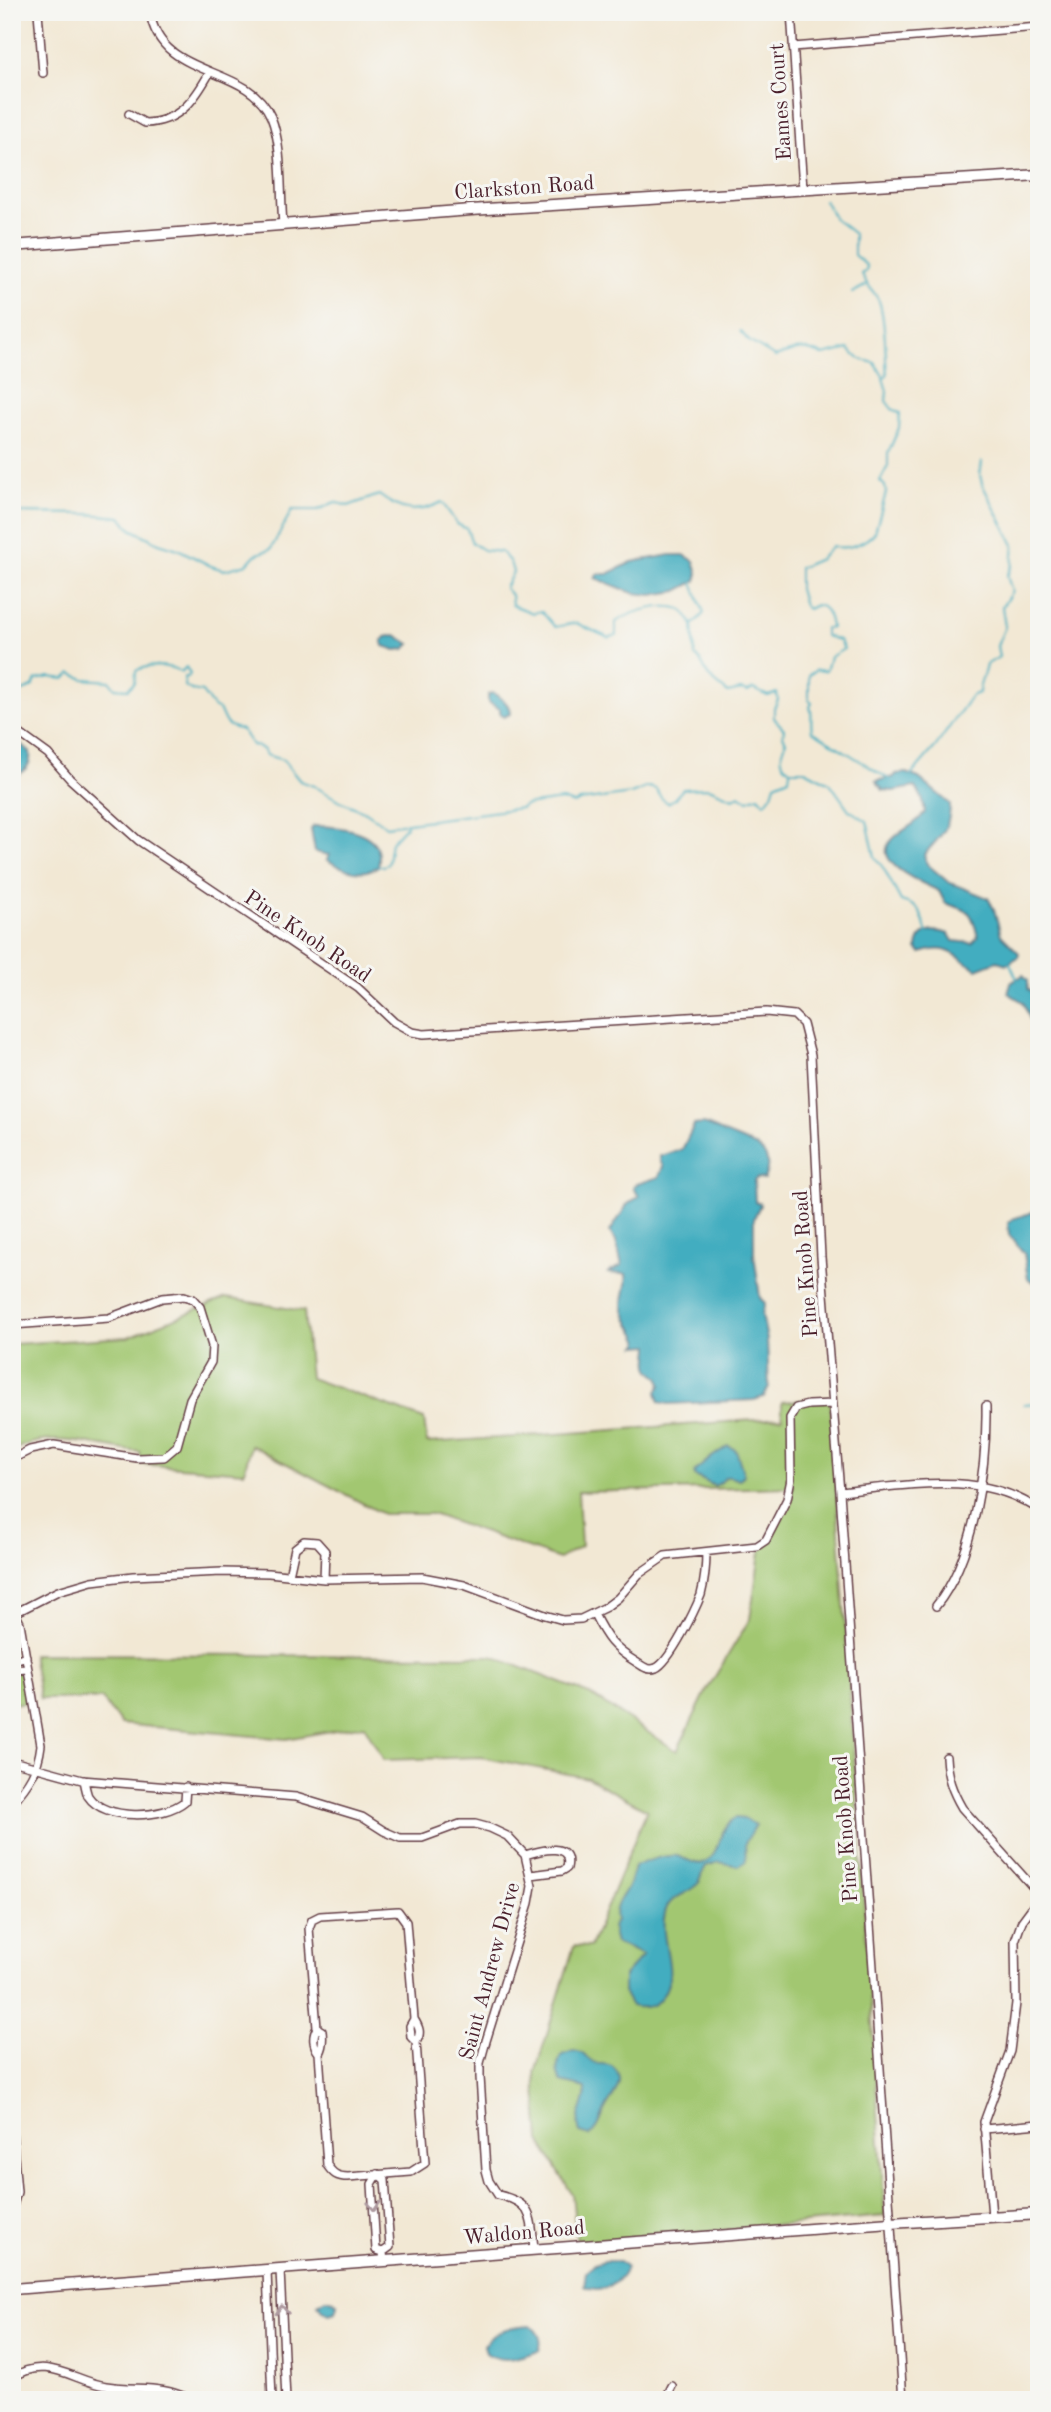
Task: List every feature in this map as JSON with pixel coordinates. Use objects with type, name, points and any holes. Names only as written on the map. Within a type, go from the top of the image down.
[{"type":"street","points":[[38,12],[43,73]]},
{"type":"street","points":[[150,12],[155,30],[168,48],[187,63],[238,83],[253,94],[270,116],[277,147],[283,224]]},
{"type":"street","name":"Eames Court","points":[[791,12],[803,190]]},
{"type":"street","points":[[793,47],[1039,27]]},
{"type":"street","points":[[129,114],[145,123],[171,118],[182,112],[196,96],[210,72]]},
{"type":"street","name":"Clarkston Road","points":[[12,246],[283,224],[1039,175]]},
{"type":"street","name":"Pine Knob Road","points":[[12,728],[48,754],[70,779],[138,840],[256,922],[358,988],[394,1022],[412,1032],[424,1034],[766,1012],[793,1015],[803,1024],[811,1055],[821,1257],[903,2400]]},
{"type":"street","points":[[12,1325],[109,1318],[162,1298],[184,1296],[193,1299],[200,1307],[212,1346],[211,1362],[190,1399],[177,1446],[164,1457],[137,1458],[54,1445],[30,1450],[12,1459]]},
{"type":"street","points":[[12,1803],[27,1786],[37,1767],[41,1745],[20,1623],[14,1610],[58,1591],[110,1578],[222,1572],[324,1579],[422,1577],[464,1585],[563,1620],[581,1619],[618,1598],[653,1563],[675,1554],[757,1546],[766,1540],[787,1499],[791,1479],[790,1418],[796,1408],[833,1404]]},
{"type":"street","points":[[936,1606],[943,1598],[960,1561],[971,1529],[981,1487],[986,1406]]},
{"type":"street","points":[[839,1492],[955,1483],[1011,1495],[1039,1510]]},
{"type":"street","points":[[289,1575],[295,1548],[304,1541],[317,1542],[325,1551],[324,1579]]},
{"type":"street","points":[[594,1614],[616,1649],[647,1669],[656,1668],[678,1639],[701,1595],[706,1574],[706,1552]]},
{"type":"street","points":[[12,1661],[26,1656]]},
{"type":"street","points":[[12,1670],[28,1669]]},
{"type":"street","points":[[946,1756],[947,1776],[962,1808],[1039,1896],[1022,1921],[1015,1941],[1016,2003],[1010,2051],[988,2107],[984,2129],[992,2216]]},
{"type":"street","name":"Saint Andrew Drive","points":[[12,1762],[84,1780],[296,1797],[362,1817],[384,1831],[410,1839],[422,1838],[460,1824],[475,1824],[507,1836],[525,1855],[532,1886],[486,2041],[480,2072],[486,2170],[498,2195],[516,2199],[528,2210],[534,2250]]},
{"type":"street","points":[[84,1780],[89,1797],[94,1802],[119,1813],[136,1816],[178,1808],[185,1801],[186,1787]]},
{"type":"street","points":[[525,1855],[557,1850],[567,1855],[567,1868],[562,1871],[531,1875]]},
{"type":"street","points":[[377,2174],[372,2184],[376,2250],[383,2257],[390,2247],[385,2180],[377,2174],[338,2177],[327,2165],[319,2053],[314,2048],[314,2033],[317,2028],[309,1928],[312,1920],[320,1916],[398,1911],[406,1922],[414,2019],[419,2027],[416,2042],[425,2163],[411,2172],[377,2174]]},
{"type":"street","points":[[984,2129],[1039,2124]]},
{"type":"street","points":[[12,2133],[17,2192],[12,2209]]},
{"type":"street","name":"Waldon Road","points":[[12,2289],[280,2270],[383,2257],[534,2250],[1039,2214]]},
{"type":"street","points":[[280,2270],[286,2400]]},
{"type":"street","points":[[267,2271],[272,2400]]},
{"type":"street","points":[[271,2352],[284,2352]]},
{"type":"street","points":[[12,2378],[20,2372],[52,2368],[102,2386],[165,2389],[192,2400]]},
{"type":"street","points":[[665,2400],[672,2386]]},
{"type":"green space","points":[[226,1298],[304,1311],[310,1378],[424,1419],[427,1443],[782,1418],[782,1402],[830,1398],[885,2216],[577,2243],[572,2194],[540,2141],[535,2073],[574,1946],[590,1947],[647,1810],[588,1778],[481,1757],[384,1760],[364,1725],[286,1739],[121,1724],[102,1699],[40,1699],[32,1654],[492,1656],[589,1694],[677,1751],[708,1688],[750,1619],[760,1553],[781,1520],[793,1487],[578,1492],[581,1546],[559,1559],[432,1514],[383,1514],[251,1445],[244,1472],[140,1464],[140,1452],[75,1441],[43,1441],[12,1451],[12,1344],[128,1337]]},
{"type":"green space","points":[[22,1672],[27,1702],[12,1704],[12,1674]]},
{"type":"water","points":[[684,555],[694,561],[698,573],[696,581],[677,591],[652,595],[633,593],[595,578],[597,574],[608,574],[632,562]]},
{"type":"water","points":[[396,635],[410,644],[405,649],[396,650],[384,646],[382,641],[386,637]]},
{"type":"water","points":[[493,693],[507,704],[510,714],[504,717],[500,714],[500,709],[488,702],[488,694]]},
{"type":"water","points":[[12,737],[30,752],[30,761],[26,768],[12,778]]},
{"type":"water","points":[[906,773],[919,778],[950,804],[946,827],[924,855],[927,864],[948,882],[988,898],[1001,935],[1019,953],[1018,957],[1007,964],[997,961],[977,969],[945,950],[921,953],[917,949],[920,938],[932,931],[949,934],[953,941],[972,943],[978,937],[969,913],[945,903],[939,891],[913,879],[888,858],[887,850],[891,841],[925,812],[921,796],[915,787],[883,790],[876,781]]},
{"type":"water","points":[[314,826],[347,829],[368,838],[379,854],[378,866],[359,871],[346,869],[327,860],[329,855],[315,852],[311,829]]},
{"type":"water","points":[[1023,975],[1028,980],[1028,989],[1039,997],[1039,1030],[1030,1019],[1023,1002],[1008,993],[1011,983]]},
{"type":"water","points":[[703,1124],[755,1146],[761,1150],[767,1162],[764,1179],[757,1178],[754,1181],[755,1202],[760,1205],[754,1218],[754,1254],[760,1298],[765,1303],[762,1314],[767,1340],[769,1387],[764,1397],[754,1400],[668,1404],[660,1402],[657,1392],[661,1385],[660,1378],[649,1367],[650,1345],[637,1346],[640,1342],[625,1314],[623,1304],[626,1274],[607,1273],[622,1266],[616,1241],[610,1232],[627,1205],[639,1196],[633,1188],[634,1185],[659,1177],[663,1166],[660,1156],[682,1150],[694,1125]]},
{"type":"water","points":[[1039,1210],[1039,1285],[1028,1279],[1024,1253],[1009,1235],[1008,1223],[1012,1219]]},
{"type":"water","points":[[728,1446],[736,1450],[744,1475],[739,1480],[726,1477],[714,1486],[695,1476],[694,1472]]},
{"type":"water","points":[[735,1818],[756,1825],[745,1843],[746,1861],[739,1866],[719,1862],[706,1866],[697,1885],[670,1903],[664,1924],[669,1967],[667,1988],[661,1998],[651,2006],[631,2006],[624,1994],[624,1976],[643,1955],[616,1943],[612,1927],[616,1921],[617,1906],[630,1882],[634,1867],[673,1856],[704,1863],[713,1855],[725,1829]]},
{"type":"water","points":[[573,2051],[581,2053],[594,2063],[613,2067],[619,2078],[619,2084],[597,2128],[590,2136],[580,2133],[579,2127],[586,2088],[561,2082],[558,2072],[562,2055]]},
{"type":"water","points":[[619,2261],[626,2267],[619,2279],[603,2288],[584,2286],[586,2272],[595,2264]]},
{"type":"water","points":[[325,2299],[338,2305],[336,2312],[329,2314],[321,2309],[318,2304]]},
{"type":"water","points":[[531,2325],[540,2337],[539,2351],[505,2359],[486,2353],[484,2345],[493,2335],[511,2328]]},
{"type":"waterway","points":[[824,200],[834,218],[854,234],[854,255],[867,266],[866,272],[862,273],[863,277],[878,299],[883,321],[887,375],[883,378],[887,391],[886,401],[892,409],[900,413],[899,428],[888,453],[888,466],[880,481],[885,486],[886,493],[875,532],[855,545],[832,546],[820,559],[799,568],[799,589],[804,606],[808,609],[816,605],[825,610],[831,628],[825,628],[825,636],[839,640],[844,649],[830,657],[826,671],[816,670],[809,675],[811,728],[889,779]]},
{"type":"waterway","points":[[852,293],[865,286]]},
{"type":"waterway","points":[[740,331],[749,341],[775,357],[799,350],[823,355],[849,349],[863,360],[875,363],[883,376]]},
{"type":"waterway","points":[[911,775],[936,746],[972,695],[979,693],[986,665],[999,657],[997,646],[1005,627],[1002,607],[1012,591],[1007,576],[1012,565],[1014,545],[982,484],[982,462]]},
{"type":"waterway","points":[[12,513],[121,517],[131,529],[224,570],[247,564],[255,555],[271,549],[292,510],[318,510],[335,502],[348,506],[379,495],[401,508],[417,510],[442,502],[457,524],[467,529],[472,543],[483,550],[501,552],[510,562],[513,572],[505,588],[511,595],[512,605],[533,613],[541,611],[555,627],[576,623],[609,638],[616,635],[616,622],[631,614],[658,607],[683,610],[693,625],[695,656],[709,677],[728,693],[741,690],[748,692],[753,689],[768,696],[777,693],[774,718],[784,729],[786,742],[782,760],[790,770]]},
{"type":"waterway","points":[[693,583],[704,613],[694,624]]},
{"type":"waterway","points":[[12,695],[33,687],[36,680],[50,677],[65,679],[71,673],[84,679],[110,681],[115,688],[128,689],[135,682],[136,671],[140,669],[152,666],[181,672],[186,667],[190,674],[184,677],[185,686],[202,692],[213,707],[220,711],[227,725],[242,730],[252,745],[263,749],[266,755],[283,760],[300,781],[366,812],[386,826],[562,800],[574,804],[631,794],[648,787],[656,789],[668,803],[683,789],[709,788],[733,798],[739,795],[748,800],[759,796],[765,803],[775,784],[789,778],[790,771]]},
{"type":"waterway","points":[[791,770],[805,770],[830,783],[849,810],[867,821],[875,857],[901,901],[914,906],[920,912],[927,934]]},
{"type":"waterway","points":[[378,866],[388,863],[391,842],[406,826]]},
{"type":"waterway","points":[[1009,961],[1017,979]]},
{"type":"waterway","points":[[1024,1404],[1039,1403]]}]
